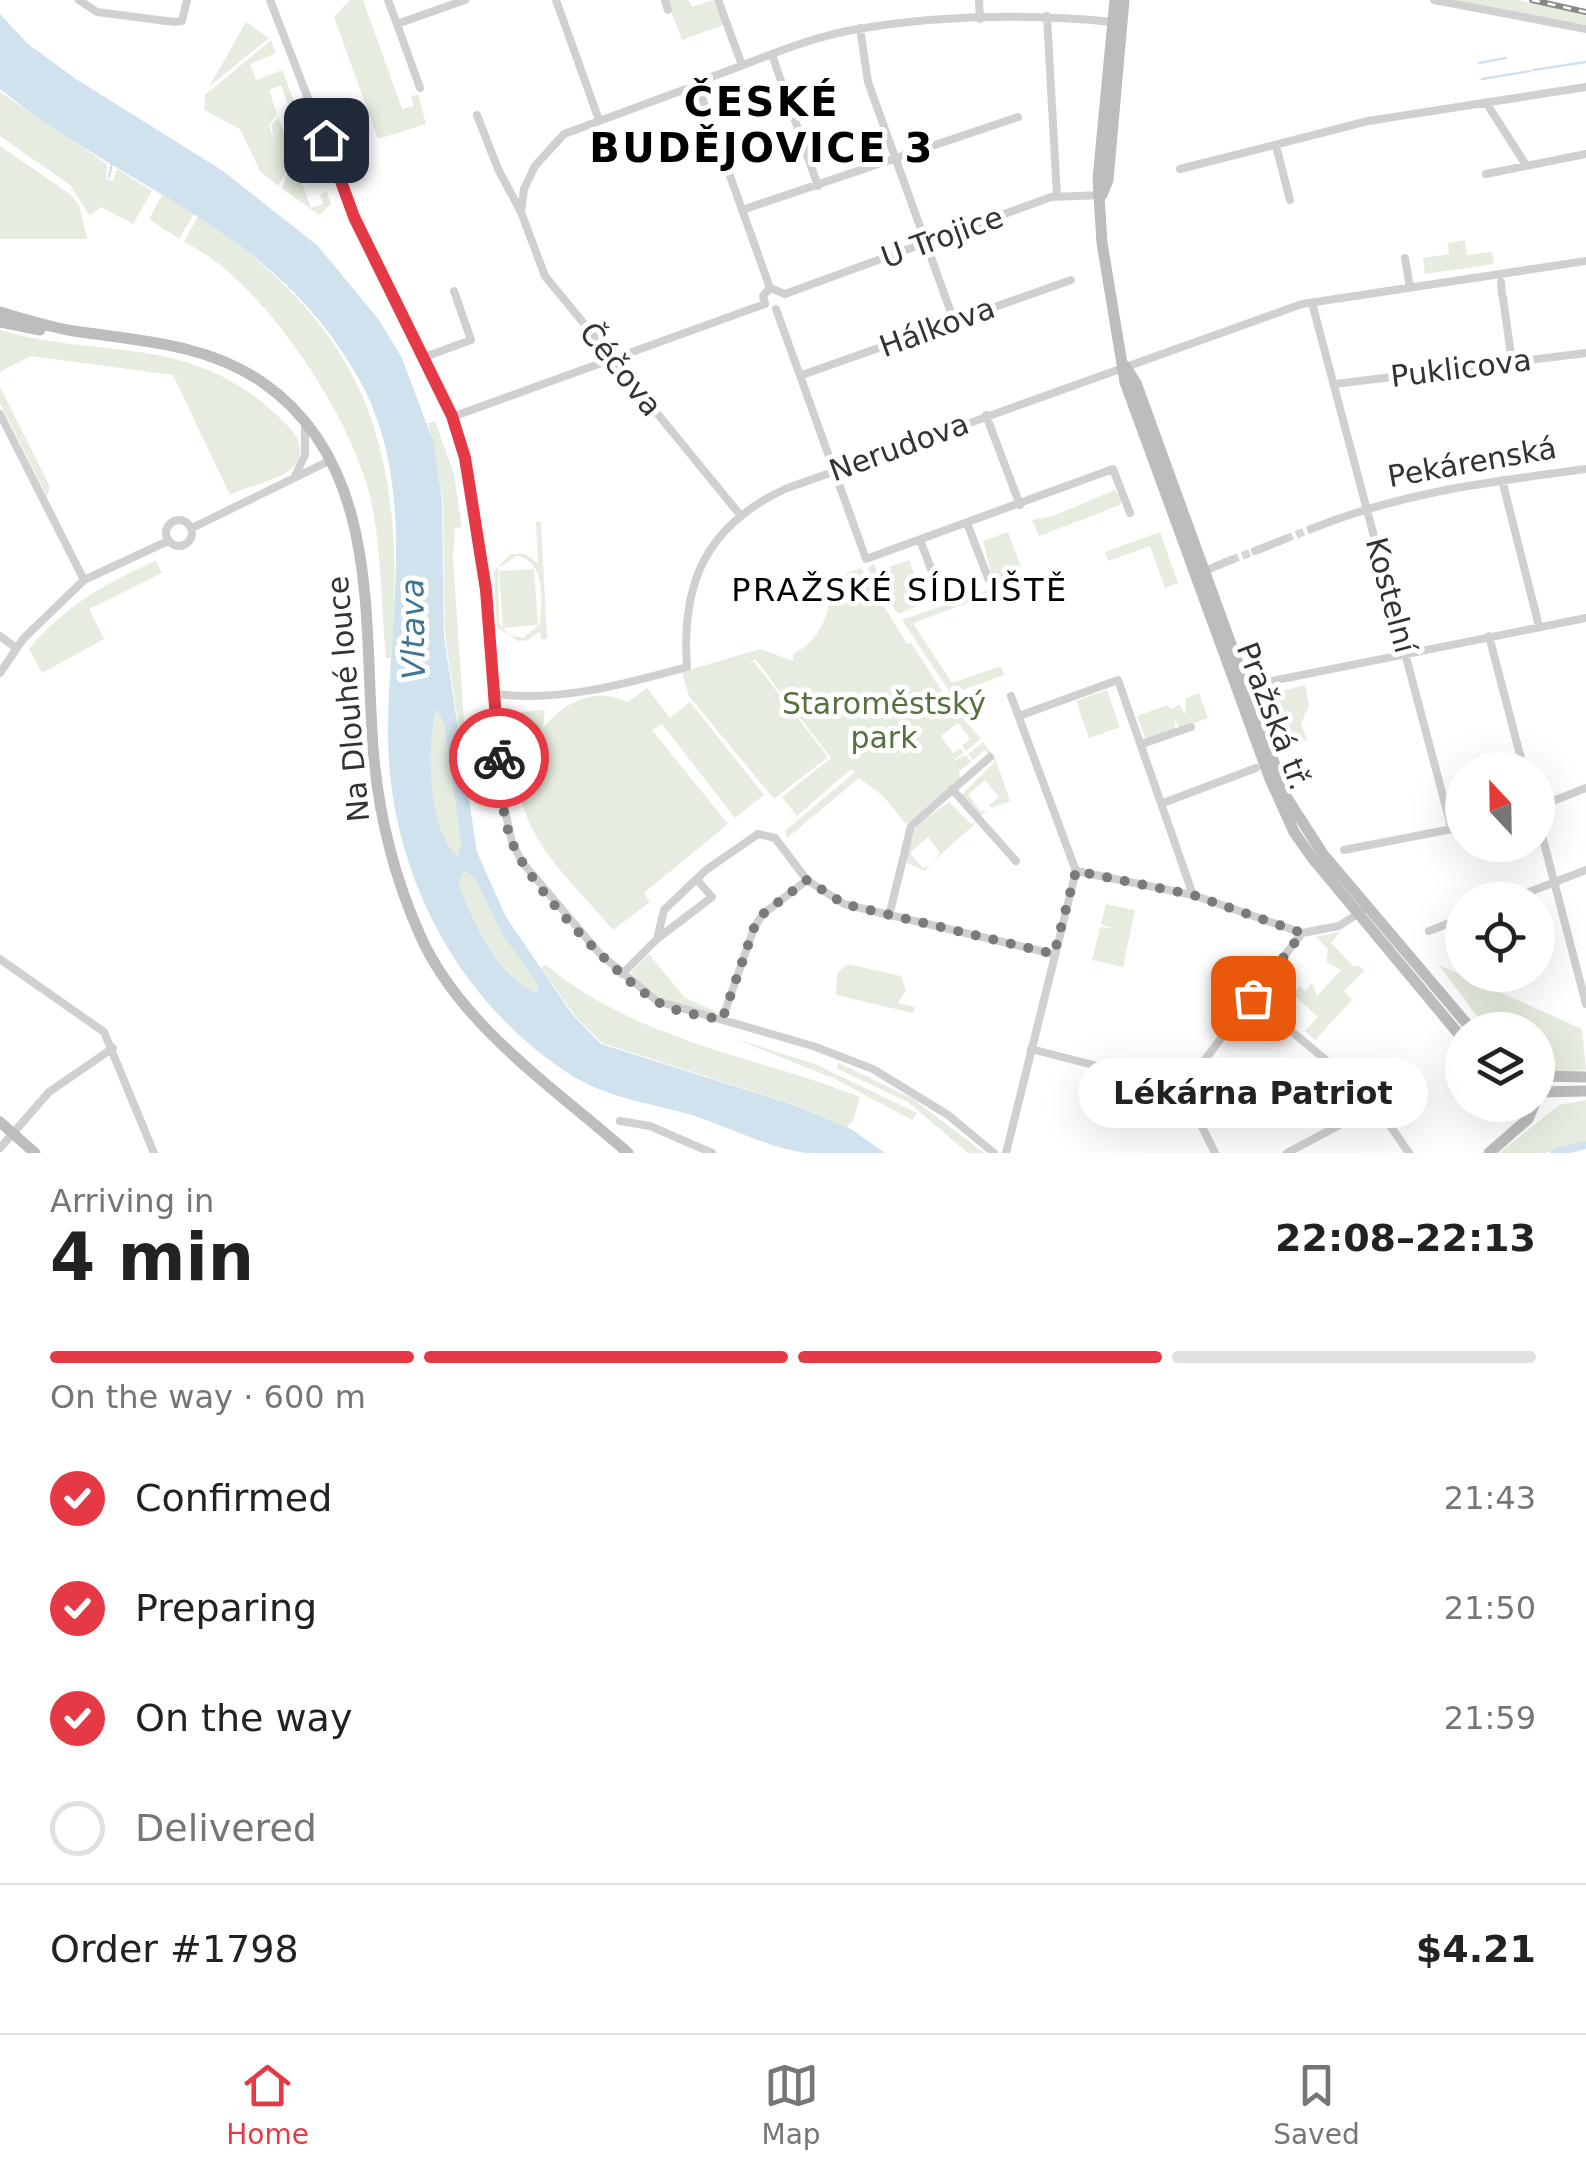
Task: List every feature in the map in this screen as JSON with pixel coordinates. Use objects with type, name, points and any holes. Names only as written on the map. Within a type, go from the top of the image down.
[{"type":"street","points":[[79,0],[98,12],[174,22],[182,21],[187,0]]},
{"type":"street","points":[[270,0],[354,217],[452,416],[465,458],[486,590],[500,788],[512,842],[522,862],[622,974],[665,1006],[722,1020],[873,1069],[948,1115],[994,1153]]},
{"type":"street","points":[[388,0],[420,88]]},
{"type":"street","points":[[397,24],[465,0]]},
{"type":"street","points":[[556,0],[599,120]]},
{"type":"street","points":[[718,0],[742,66]]},
{"type":"street","points":[[979,0],[980,20]]},
{"type":"street","name":"Pražská tř.","points":[[1115,0],[1098,178],[1102,243],[1125,382],[1196,578],[1288,798],[1363,911],[1445,1016]]},
{"type":"street","name":"Pražská tř.","points":[[1102,195],[1108,180],[1124,0]]},
{"type":"street","points":[[1434,0],[1586,28]]},
{"type":"street","points":[[521,212],[524,190],[535,166],[564,134],[686,89],[699,89],[711,77],[772,55],[860,28],[1048,16],[1113,22]]},
{"type":"street","points":[[1048,16],[1057,196]]},
{"type":"street","points":[[860,28],[868,82],[954,320]]},
{"type":"street","points":[[772,55],[818,186]]},
{"type":"street","points":[[1180,169],[1368,121],[1586,87]]},
{"type":"street","points":[[452,416],[765,304],[776,308],[784,304],[785,294],[770,288],[699,89]]},
{"type":"street","points":[[1487,104],[1526,165]]},
{"type":"street","name":"Čéčova","points":[[478,115],[544,276],[741,516]]},
{"type":"street","points":[[742,210],[1018,117]]},
{"type":"street","points":[[1276,146],[1290,200]]},
{"type":"street","points":[[1486,174],[1586,154]]},
{"type":"street","name":"U Trojice","points":[[785,294],[1057,196],[1102,195]]},
{"type":"street","points":[[1405,258],[1410,288]]},
{"type":"street","name":"Nerudova","points":[[496,694],[523,698],[607,689],[687,667],[684,615],[707,555],[741,516],[770,496],[834,470],[1312,303],[1586,261]]},
{"type":"street","name":"Hálkova","points":[[802,375],[1071,280]]},
{"type":"street","points":[[1501,282],[1512,362]]},
{"type":"street","points":[[765,304],[764,296],[770,288]]},
{"type":"street","points":[[422,358],[471,340],[454,292]]},
{"type":"street","name":"Kostelní","points":[[1312,303],[1445,803]]},
{"type":"street","points":[[776,308],[866,559],[1112,469],[1130,512]]},
{"type":"street","points":[[0,312],[69,330]]},
{"type":"street","points":[[0,322],[69,330]]},
{"type":"street","name":"Na Dlouhé louce","points":[[69,330],[211,356],[264,384],[305,421],[332,460],[356,534],[383,824],[421,938],[463,1002],[492,1033],[628,1153]]},
{"type":"street","name":"Puklicova","points":[[1335,384],[1586,352]]},
{"type":"street","points":[[0,414],[84,580]]},
{"type":"street","points":[[986,416],[1020,505]]},
{"type":"street","points":[[294,478],[305,455],[305,421]]},
{"type":"street","points":[[192,528],[332,460]]},
{"type":"street","name":"Pekárenská","points":[[1310,529],[1434,489],[1586,469]]},
{"type":"street","points":[[1502,480],[1539,626]]},
{"type":"street","points":[[168,541],[166,530],[174,521],[183,520],[192,528]]},
{"type":"street","points":[[968,523],[988,578]]},
{"type":"street","points":[[0,673],[16,648],[84,580],[168,541],[185,546],[191,540],[192,528]]},
{"type":"street","points":[[1255,551],[1285,539]]},
{"type":"street","points":[[920,540],[942,595]]},
{"type":"street","points":[[1196,578],[1231,560]]},
{"type":"street","points":[[1242,687],[1586,618]]},
{"type":"street","points":[[0,636],[16,648]]},
{"type":"street","points":[[1488,636],[1519,752]]},
{"type":"street","points":[[1019,716],[1118,680],[1193,895]]},
{"type":"street","points":[[1006,1153],[1076,871],[1011,696]]},
{"type":"street","points":[[1142,744],[1191,727]]},
{"type":"street","points":[[889,916],[910,826],[990,757]]},
{"type":"street","name":"Pražská tř.","points":[[1163,802],[1256,768]]},
{"type":"street","points":[[1555,800],[1586,788]]},
{"type":"street","points":[[952,789],[1016,861]]},
{"type":"street","points":[[1344,850],[1445,831]]},
{"type":"street","points":[[658,940],[664,910],[731,850],[758,834],[775,838],[807,880],[844,904],[1054,954]]},
{"type":"street","points":[[1548,862],[1553,882],[1586,870]]},
{"type":"street","points":[[1076,871],[1193,895],[1302,933],[1339,926],[1363,911]]},
{"type":"street","points":[[722,1020],[763,914],[807,880]]},
{"type":"street","points":[[622,974],[712,897],[698,882]]},
{"type":"street","points":[[1555,889],[1586,1004]]},
{"type":"street","name":"Pražská tř.","points":[[1363,911],[1456,1012]]},
{"type":"street","points":[[1429,931],[1445,925]]},
{"type":"street","points":[[1183,1088],[1302,933]]},
{"type":"street","points":[[0,959],[104,1032],[154,1153]]},
{"type":"street","points":[[1253,998],[1377,1104],[1408,1153]]},
{"type":"street","points":[[0,1148],[50,1092],[113,1048]]},
{"type":"street","points":[[1031,1049],[1183,1088],[1215,1153]]},
{"type":"street","points":[[1555,1079],[1586,1077]]},
{"type":"street","points":[[1555,1083],[1560,1080]]},
{"type":"street","points":[[1555,1094],[1586,1090]]},
{"type":"street","points":[[1555,1097],[1559,1094]]},
{"type":"street","points":[[1286,1153],[1377,1104]]},
{"type":"street","points":[[620,1121],[650,1126],[712,1153]]},
{"type":"street","points":[[0,1122],[35,1153]]},
{"type":"street","points":[[1495,1151],[1525,1122]]},
{"type":"green space","points":[[350,0],[363,0],[402,109],[414,106],[411,97],[418,94],[426,124],[378,139],[334,17]]},
{"type":"green space","points":[[667,0],[688,0],[693,7],[713,0],[723,25],[682,40]]},
{"type":"green space","points":[[1454,0],[1518,0],[1586,14],[1586,25]]},
{"type":"green space","points":[[246,22],[269,38],[209,87]]},
{"type":"green space","points":[[271,40],[276,53],[250,64],[256,80],[282,70],[294,101],[288,104],[281,85],[269,90],[277,114],[269,125],[274,142],[271,125],[278,117],[311,208],[323,204],[320,194],[327,192],[331,204],[319,215],[282,188],[287,171],[278,186],[260,171],[240,129],[204,110],[205,95]]},
{"type":"green space","points":[[0,92],[107,164],[106,179],[113,181],[117,169],[152,191],[133,224],[101,207],[90,216],[70,185],[0,136]]},
{"type":"green space","points":[[0,146],[70,194],[79,205],[87,239],[0,239]]},
{"type":"green space","points":[[162,195],[194,214],[179,239],[149,219]]},
{"type":"green space","points":[[198,216],[257,260],[304,306],[340,354],[366,405],[383,460],[392,520],[391,658],[386,658],[372,505],[346,433],[326,394],[273,319],[214,260],[184,242]]},
{"type":"green space","points":[[1465,240],[1467,255],[1492,252],[1494,264],[1425,274],[1423,258],[1449,254],[1448,243]]},
{"type":"green space","points":[[0,330],[183,361],[216,374],[250,393],[289,427],[297,437],[300,455],[293,467],[280,476],[230,495],[173,375],[31,356],[0,372]]},
{"type":"green space","points":[[0,387],[50,487],[47,496],[0,403]]},
{"type":"green space","points":[[435,421],[454,474],[462,527],[455,528],[453,559],[469,794],[445,637],[443,498],[428,423]]},
{"type":"green space","points":[[1114,490],[1122,499],[1120,505],[1039,536],[1032,520],[1053,516]]},
{"type":"green space","points":[[536,522],[541,522],[547,639],[541,639],[540,631],[528,640],[518,641],[509,635],[497,627],[494,572],[510,554],[525,554],[538,563]],"holes":[[[517,556],[526,559],[540,583],[540,624],[523,638],[509,635],[499,623],[498,568]]]},
{"type":"green space","points":[[1008,532],[1022,570],[993,581],[983,541]]},
{"type":"green space","points":[[1160,532],[1178,583],[1165,588],[1150,546],[1108,561],[1105,552]]},
{"type":"green space","points":[[909,560],[925,603],[898,614],[867,568],[874,564],[877,571]]},
{"type":"green space","points":[[156,561],[162,573],[89,609],[104,639],[42,673],[29,649],[42,634],[87,597]]},
{"type":"green space","name":"Staroměstský park","points":[[861,568],[907,644],[911,643],[950,703],[981,739],[966,751],[962,746],[970,739],[958,723],[941,736],[953,753],[960,748],[964,753],[951,762],[966,755],[971,762],[959,771],[960,779],[906,824],[883,796],[859,778],[787,838],[785,831],[855,772],[851,769],[797,816],[782,797],[831,758],[755,659],[748,665],[754,662],[828,757],[774,799],[689,696],[682,672],[760,649],[793,661],[793,654],[810,642],[821,626],[828,608],[829,588],[848,580],[846,573]]},
{"type":"green space","points":[[534,569],[538,625],[503,628],[499,571]]},
{"type":"green space","points":[[987,590],[989,595],[913,623],[952,683],[1001,666],[1004,675],[951,694],[902,620]]},
{"type":"green space","points":[[1305,685],[1309,705],[1301,724],[1308,742],[1278,724],[1268,703],[1275,693]]},
{"type":"green space","points":[[647,688],[670,718],[690,702],[764,795],[735,818],[662,724],[652,730],[728,824],[644,893],[650,902],[613,930],[551,859],[527,818],[520,775],[532,764],[541,733],[535,740],[522,741],[521,712],[545,710],[543,728],[561,710],[581,699],[604,696],[628,702]]},
{"type":"green space","points":[[1107,690],[1120,727],[1089,738],[1076,701]]},
{"type":"green space","points":[[1199,693],[1208,718],[1180,728],[1173,718],[1176,729],[1146,740],[1137,716],[1168,705],[1170,709],[1180,705],[1185,715],[1186,698]]},
{"type":"green space","points":[[437,707],[444,724],[461,842],[458,858],[447,844],[433,807],[430,765]]},
{"type":"green space","points":[[983,742],[995,758],[1010,801],[992,808],[989,805],[999,797],[985,780],[968,795],[981,812],[988,810],[980,816],[961,795],[995,762],[985,750],[973,760],[968,754]]},
{"type":"green space","points":[[949,802],[971,824],[977,822],[931,863],[940,853],[928,837],[910,853],[923,868],[931,865],[924,871],[905,862],[916,826]]},
{"type":"green space","points":[[464,871],[474,877],[500,930],[539,984],[541,992],[537,995],[510,974],[489,947],[459,884]]},
{"type":"green space","points":[[1106,904],[1135,910],[1123,967],[1092,960],[1100,927],[1115,929],[1101,924]]},
{"type":"green space","points":[[1341,931],[1331,943],[1354,967],[1365,970],[1344,991],[1352,1000],[1315,1040],[1305,1031],[1318,1017],[1293,994],[1300,986],[1305,991],[1312,983],[1317,996],[1341,970],[1326,962],[1328,949],[1316,937]]},
{"type":"green space","points":[[649,954],[685,998],[719,1013],[683,1007],[646,989],[631,972]]},
{"type":"green space","points":[[847,964],[901,976],[906,990],[898,1003],[915,1007],[913,1013],[836,995],[837,973]]},
{"type":"green space","points":[[546,965],[581,991],[657,1029],[860,1097],[853,1121],[846,1127],[795,1105],[602,1043],[575,1016],[541,968]]},
{"type":"green space","points":[[1459,992],[1499,992],[1544,1012],[1474,1012]]},
{"type":"green space","points":[[1555,1017],[1582,1029],[1586,1070],[1555,1072]]},
{"type":"green space","points":[[733,1038],[815,1064],[917,1113],[912,1120],[835,1079]]},
{"type":"green space","points":[[839,1063],[913,1099],[984,1153],[968,1153],[908,1102],[836,1068]]},
{"type":"green space","points":[[1586,1100],[1586,1141],[1545,1153],[1499,1153],[1538,1122],[1555,1122],[1555,1108]]},
{"type":"water","name":"Vltava","points":[[0,14],[28,44],[76,79],[223,171],[318,246],[379,320],[402,358],[433,441],[442,498],[444,637],[477,852],[506,917],[572,1014],[601,1044],[794,1105],[851,1129],[885,1153],[792,1150],[695,1116],[603,1091],[576,1078],[534,1048],[496,1012],[464,972],[437,928],[415,881],[400,831],[391,780],[388,728],[395,507],[378,421],[360,381],[325,328],[285,284],[242,247],[98,157],[0,89]],"holes":[[[437,708],[444,724],[461,842],[458,857],[440,828],[435,808],[431,743]],[[464,871],[474,877],[502,934],[538,984],[537,994],[510,975],[489,947],[459,884]]]},
{"type":"waterway","points":[[1479,63],[1506,58]]},
{"type":"waterway","points":[[1533,70],[1586,62]]},
{"type":"waterway","points":[[1482,79],[1530,71]]},
{"type":"waterway","points":[[109,177],[113,159]]},
{"type":"waterway","points":[[1554,1153],[1586,1145]]},
{"type":"tunnel","points":[[1285,539],[1311,529]]},
{"type":"tunnel","points":[[1231,560],[1255,551]]},
{"type":"railway","points":[[1532,0],[1586,12]]},
{"type":"way so far","points":[[499,758],[500,788],[512,842],[522,862],[600,954],[638,988],[679,1011],[722,1020],[754,928],[763,914],[807,880],[844,904],[1054,954],[1076,871],[1193,895],[1302,933],[1253,998]]},
{"type":"place","name":"Lékárna Patriot","points":[[1253,998]]},
{"type":"district","name":"ČESKÉ BUDĚJOVICE 3","points":[[762,125]]},
{"type":"district","name":"PRAŽSKÉ SÍDLIŠTĚ","points":[[900,590]]},
{"type":"route","points":[[326,140],[354,217],[452,416],[465,458],[486,590],[499,758]]}]
